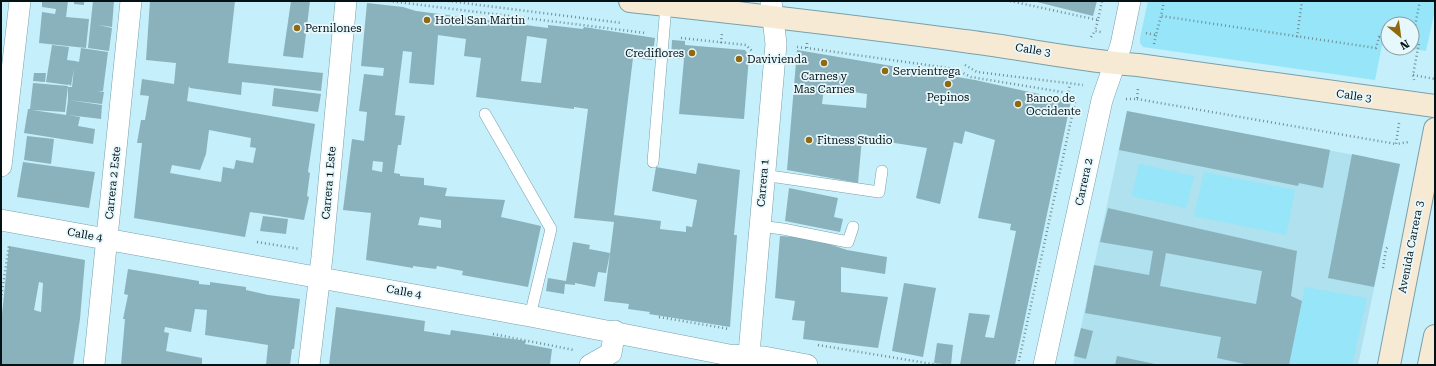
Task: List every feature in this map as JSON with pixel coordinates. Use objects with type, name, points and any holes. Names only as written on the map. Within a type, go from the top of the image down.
[{"type":"main road","name":"Calle 3","points":[[630,1],[666,5],[693,4],[772,9],[1115,63],[1435,106]]},
{"type":"main road","name":"Avenida Carrera 3","points":[[1389,365],[1435,129]]},
{"type":"main road","points":[[1429,365],[1435,336]]},
{"type":"street","points":[[1,166],[20,1]]},
{"type":"street","name":"Carrera 2 Este","points":[[94,365],[131,1]]},
{"type":"street","name":"Carrera 1 Este","points":[[309,365],[320,278],[346,1]]},
{"type":"street","name":"Carrera 2","points":[[1044,365],[1102,100],[1121,45],[1130,1]]},
{"type":"street","name":"Carrera 1","points":[[748,361],[763,175],[776,44],[772,9]]},
{"type":"street","name":"Calle 4","points":[[1,220],[615,331],[729,354],[748,361],[764,357],[807,365]]},
{"type":"street","points":[[590,365],[610,353],[615,331]]},
{"type":"lane","points":[[654,162],[666,5]]},
{"type":"lane","points":[[485,114],[551,229],[530,316]]},
{"type":"lane","points":[[763,175],[879,192],[882,171]]},
{"type":"lane","points":[[759,226],[783,228],[848,242],[853,227]]},
{"type":"path","points":[[389,1],[721,43]]},
{"type":"path","points":[[448,1],[630,24]]},
{"type":"path","points":[[1010,1],[1098,20],[1102,1]]},
{"type":"path","points":[[1148,34],[1156,35],[1164,1]]},
{"type":"path","points":[[1297,37],[1302,1]]},
{"type":"path","points":[[1417,16],[1420,1]]},
{"type":"path","points":[[1099,15],[1105,16]]},
{"type":"path","points":[[1161,16],[1376,48],[1380,37]]},
{"type":"path","points":[[715,34],[727,36]]},
{"type":"path","points":[[1416,56],[1413,75],[1435,79]]},
{"type":"path","points":[[1018,365],[1073,110],[1074,97]]},
{"type":"path","points":[[1137,98],[1396,144]]},
{"type":"path","points":[[253,241],[300,249]]},
{"type":"path","points":[[1,299],[7,247],[10,244]]},
{"type":"path","points":[[492,334],[576,350]]},
{"type":"shaded area","points":[[1148,1],[1435,1],[1435,10],[1426,51],[1420,50],[1420,16],[1380,16],[1380,55],[1375,80],[1143,47],[1140,43]]},
{"type":"shaded area","points":[[1127,111],[1400,164],[1358,365],[1073,365]]},
{"type":"shaded area","points":[[1139,164],[1194,176],[1186,208],[1132,196]]},
{"type":"shaded area","points":[[1204,172],[1295,190],[1286,235],[1194,216]]},
{"type":"shaded area","points":[[1305,287],[1367,298],[1352,365],[1289,365]]},
{"type":"building","points":[[42,1],[68,1],[66,17],[89,19],[86,48],[39,43],[42,12],[55,14],[56,9],[42,7]]},
{"type":"building","points":[[74,1],[84,1],[84,5],[74,4]]},
{"type":"building","points":[[93,1],[114,1],[112,27],[98,25],[112,28],[109,51],[88,48]]},
{"type":"building","points":[[150,1],[235,1],[228,63],[323,73],[321,91],[242,82],[241,95],[190,88],[189,86],[187,101],[315,124],[308,172],[310,173],[307,196],[309,197],[304,220],[250,212],[245,237],[134,218],[142,143],[137,143],[141,120],[145,120],[149,96],[140,95],[142,79],[174,84],[176,63],[146,60]],"holes":[[[209,130],[251,138],[250,147],[256,148],[253,163],[236,160],[234,169],[223,167],[221,182],[170,173],[172,165],[200,170],[206,154]]]},
{"type":"building","name":"Pernilones","points":[[291,1],[310,1],[303,58],[283,56]]},
{"type":"building","points":[[1033,1],[1097,1],[1093,16]]},
{"type":"building","points":[[367,3],[403,7],[416,11],[548,28],[548,25],[583,29],[584,27],[655,38],[652,60],[633,58],[614,215],[661,221],[660,229],[686,232],[686,226],[692,227],[697,200],[652,191],[656,167],[696,174],[698,163],[740,170],[734,235],[737,235],[730,327],[649,314],[650,312],[628,309],[629,304],[604,301],[614,222],[574,218],[588,109],[574,107],[574,109],[476,97],[481,58],[464,56],[466,39],[438,35],[434,85],[409,83],[412,52],[403,51],[395,115],[405,116],[401,145],[398,145],[394,173],[400,174],[400,176],[424,178],[424,185],[447,188],[445,196],[505,200],[501,217],[541,226],[528,287],[462,275],[463,271],[437,266],[436,269],[413,266],[413,268],[366,260],[371,213],[343,210],[352,139],[364,141],[367,112],[359,111],[364,74],[383,76],[384,68],[361,66]],"holes":[[[527,36],[547,39],[541,83],[521,81]],[[373,161],[383,162],[382,172],[372,170]],[[420,217],[441,220],[441,228],[418,225]]]},
{"type":"building","points":[[672,40],[685,41],[685,45],[745,50],[749,56],[744,119],[679,114],[684,59],[671,58]]},
{"type":"building","points":[[52,45],[69,47],[67,60],[79,62],[81,48],[108,52],[103,91],[98,91],[104,92],[102,104],[68,100],[68,87],[72,87],[74,69],[71,86],[68,84],[46,82]]},
{"type":"building","points":[[797,50],[975,80],[1071,101],[1015,365],[960,365],[969,313],[990,315],[985,337],[994,338],[1016,231],[1010,230],[1011,224],[978,218],[995,140],[965,131],[962,144],[954,142],[940,204],[916,198],[927,148],[862,138],[858,183],[787,170]],"holes":[[[824,88],[867,94],[866,108],[822,104]]]},
{"type":"building","points":[[34,73],[46,73],[45,82],[33,81]]},
{"type":"building","points":[[33,83],[68,86],[65,112],[32,110],[66,115],[68,100],[102,105],[101,119],[68,115],[80,117],[78,126],[95,129],[93,144],[24,133],[28,109],[30,109]]},
{"type":"building","points":[[274,88],[321,94],[318,112],[272,106]]},
{"type":"building","points":[[1127,111],[1330,150],[1323,188],[1299,183],[1298,186],[1119,150]]},
{"type":"building","points":[[27,136],[54,139],[51,164],[24,160]]},
{"type":"building","points":[[1352,154],[1400,164],[1374,287],[1328,278]]},
{"type":"building","points":[[23,162],[95,172],[89,208],[17,197]]},
{"type":"building","points":[[789,188],[838,198],[834,217],[843,219],[840,232],[785,221]]},
{"type":"building","points":[[1108,208],[1297,251],[1291,296],[1302,301],[1289,365],[1249,365],[1217,358],[1221,337],[1085,313],[1094,265],[1149,275],[1153,251],[1100,242]],"holes":[[[1166,253],[1262,271],[1256,304],[1160,286]]]},
{"type":"building","points":[[263,216],[288,219],[286,234],[260,231]]},
{"type":"building","points":[[780,236],[811,238],[847,250],[887,257],[885,274],[841,267],[841,292],[888,297],[878,348],[803,339],[805,321],[792,320],[795,301],[775,298]]},
{"type":"building","points":[[573,242],[590,245],[589,249],[610,253],[606,273],[598,272],[595,287],[575,283],[575,285],[565,284],[564,294],[546,291],[548,278],[566,281]]},
{"type":"building","points":[[9,246],[85,260],[80,319],[73,365],[1,365],[1,324]],"holes":[[[39,282],[43,283],[41,312],[34,310]]]},
{"type":"building","points":[[128,269],[199,281],[199,284],[210,285],[210,282],[246,287],[246,290],[268,295],[300,299],[294,349],[292,349],[290,365],[266,365],[268,345],[205,335],[207,310],[195,309],[191,332],[165,327],[164,332],[169,333],[166,351],[202,358],[202,365],[121,365],[125,319],[123,319],[128,295],[124,294]]},
{"type":"building","points":[[904,283],[936,288],[923,357],[892,351]]},
{"type":"building","points":[[336,307],[425,321],[424,331],[450,335],[451,330],[526,341],[525,344],[552,349],[550,365],[329,365]]},
{"type":"building","points":[[1081,328],[1093,331],[1086,359],[1074,356]]},
{"type":"building","points":[[937,343],[953,345],[951,365],[934,363]]},
{"type":"building","points":[[1117,356],[1155,364],[1155,365],[1115,365]]},
{"type":"place","name":"Hotel San Martin","points":[[427,20]]},
{"type":"place","name":"Pernilones","points":[[297,28]]},
{"type":"place","name":"Crediflores","points":[[692,53]]},
{"type":"place","name":"Davivienda","points":[[739,59]]},
{"type":"place","name":"Carnes y Mas Carnes","points":[[824,63]]},
{"type":"place","name":"Servientrega","points":[[885,71]]},
{"type":"place","name":"Pepinos","points":[[948,84]]},
{"type":"place","name":"Banco de Occidente","points":[[1018,104]]},
{"type":"place","name":"Fitness Studio","points":[[809,140]]}]
